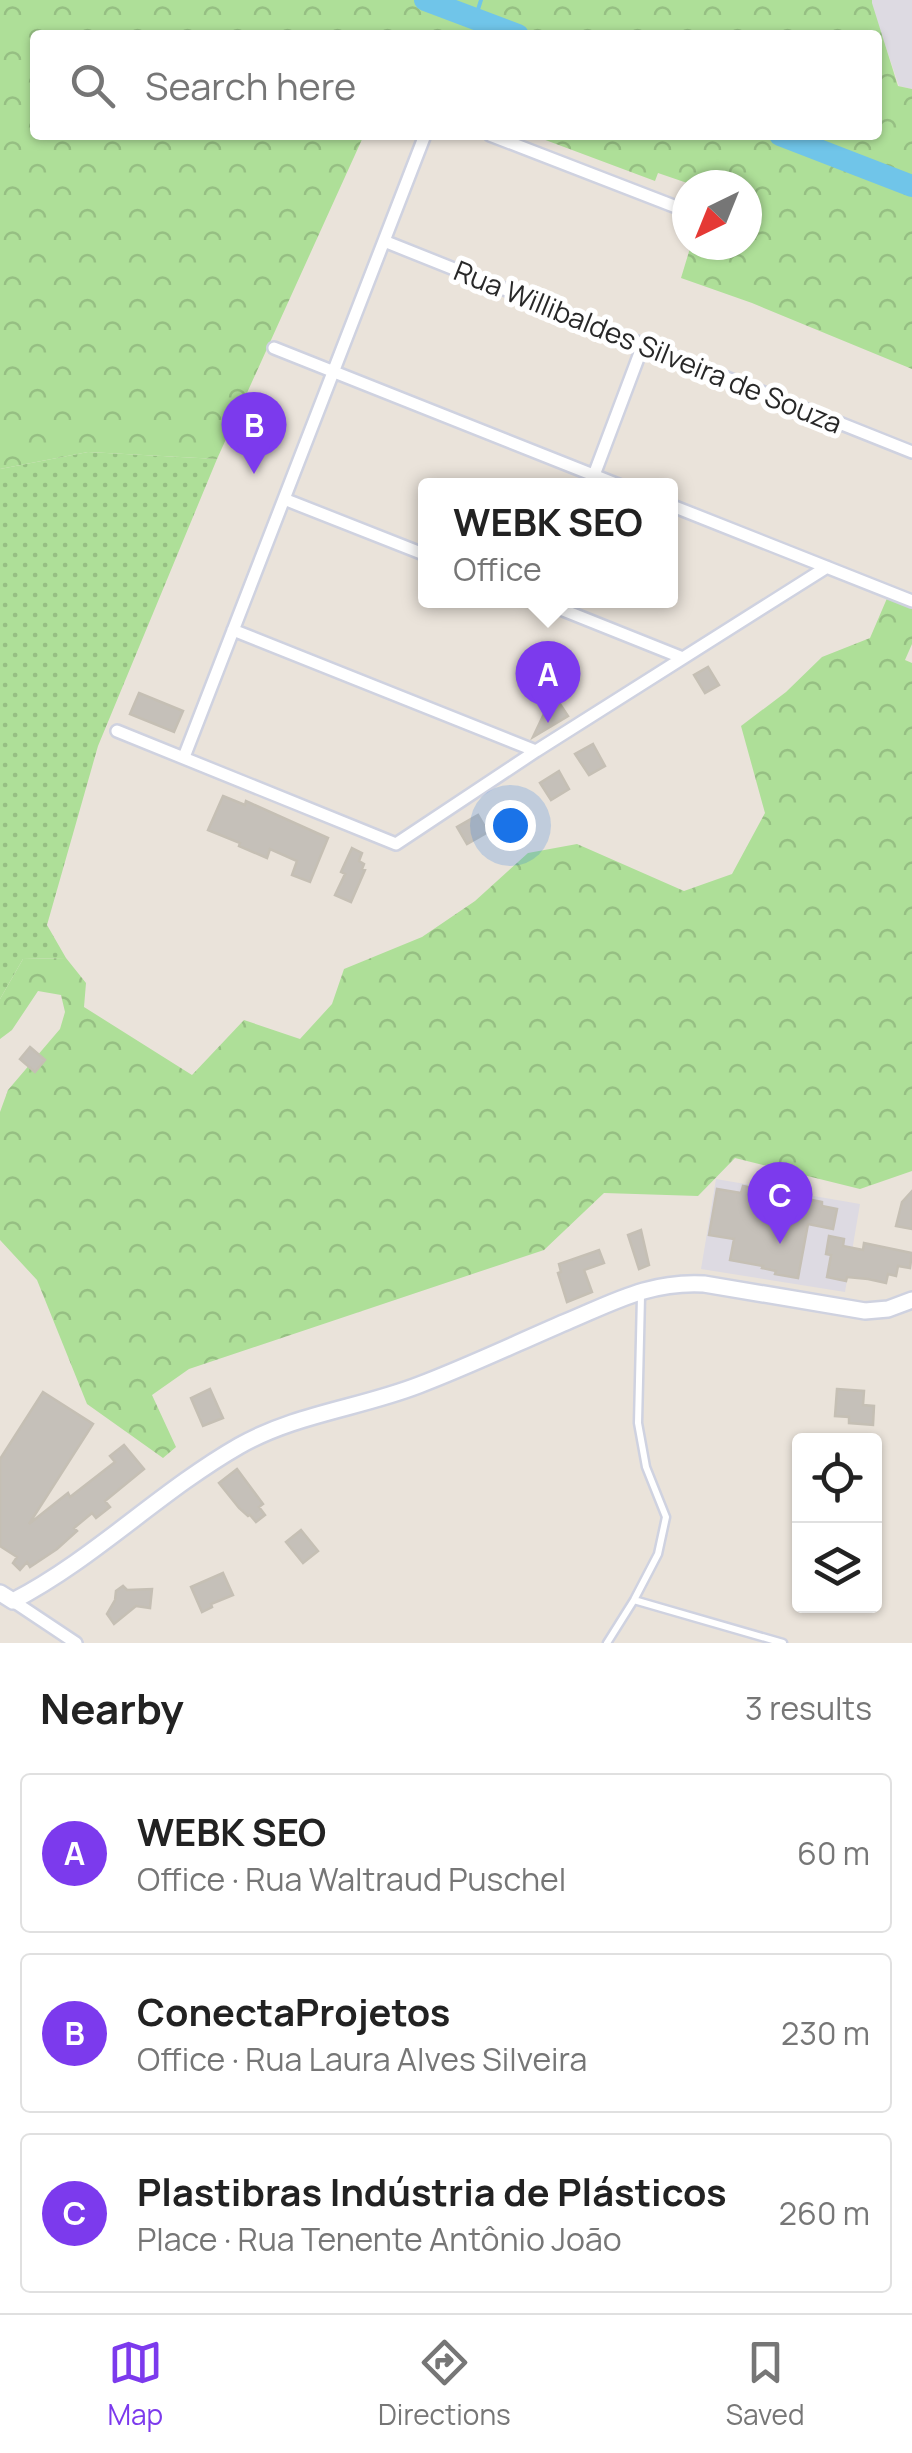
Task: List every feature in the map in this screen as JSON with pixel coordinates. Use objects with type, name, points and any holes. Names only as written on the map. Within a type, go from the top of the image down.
[{"type":"street","points":[[184,757],[423,140]]},
{"type":"street","points":[[503,140],[672,205]]},
{"type":"street","name":"Rua Willibaldes Silveira de Souza","points":[[384,241],[912,452]]},
{"type":"street","points":[[594,475],[643,345]]},
{"type":"street","points":[[274,348],[601,478]]},
{"type":"street","points":[[284,499],[418,552]]},
{"type":"street","points":[[678,508],[912,601]]},
{"type":"street","points":[[117,731],[396,844],[827,567]]},
{"type":"street","points":[[558,608],[683,658]]},
{"type":"street","points":[[233,630],[536,751]]},
{"type":"street","points":[[6,1597],[66,1570],[216,1460],[255,1438],[290,1423],[420,1385],[641,1290],[704,1284],[865,1311],[888,1309],[912,1300]]},
{"type":"street","points":[[6,1597],[76,1643]]},
{"type":"lane","points":[[607,1643],[658,1554],[666,1516],[646,1467],[638,1422],[641,1290]]},
{"type":"lane","points":[[634,1600],[783,1643]]},
{"type":"shaded area","points":[[912,0],[912,89],[899,86],[871,3]]},
{"type":"shaded area","points":[[716,1179],[860,1204],[845,1292],[701,1269]]},
{"type":"green space","points":[[0,0],[872,0],[880,30],[30,30],[30,140],[362,140],[217,459],[88,452],[0,469]]},
{"type":"green space","points":[[882,35],[898,86],[912,89],[912,369],[681,278],[686,260],[762,260],[762,170],[672,170],[672,178],[658,173],[655,181],[545,140],[882,140]]},
{"type":"green space","points":[[88,452],[217,459],[98,746],[47,925],[66,958],[23,959],[0,999],[0,469]]},
{"type":"green space","points":[[888,596],[912,606],[912,644],[905,660],[912,663],[912,1171],[860,1189],[735,1158],[698,1196],[604,1193],[544,1250],[189,1369],[152,1395],[176,1447],[163,1458],[87,1404],[37,1280],[0,1240],[0,1112],[8,1090],[60,1029],[65,1012],[61,995],[38,991],[12,1030],[0,1039],[0,999],[23,959],[66,958],[86,983],[84,1007],[192,1075],[244,1020],[300,1039],[332,1004],[344,969],[422,937],[475,901],[528,853],[577,844],[684,891],[732,874],[765,813],[741,726],[786,692],[822,657],[870,638]]},
{"type":"building","points":[[708,667],[719,685],[705,693],[694,675]]},
{"type":"building","points":[[139,693],[183,711],[174,732],[130,714]]},
{"type":"building","points":[[551,699],[568,716],[533,737]]},
{"type":"building","points":[[593,744],[605,766],[589,775],[575,754]]},
{"type":"building","points":[[559,771],[569,789],[551,800],[540,783]]},
{"type":"building","points":[[223,796],[245,805],[246,801],[328,838],[310,882],[292,875],[297,861],[270,849],[267,858],[208,830]]},
{"type":"building","points":[[478,815],[488,832],[467,844],[457,827]]},
{"type":"building","points":[[352,848],[362,853],[359,861],[365,870],[351,902],[335,895]]},
{"type":"building","points":[[30,1047],[45,1060],[35,1072],[20,1059]]},
{"type":"building","points":[[743,1186],[822,1202],[822,1206],[837,1209],[833,1229],[808,1224],[798,1278],[730,1260],[734,1239],[709,1235],[717,1189],[741,1193]]},
{"type":"building","points":[[912,1191],[912,1229],[896,1226],[902,1202]]},
{"type":"building","points":[[641,1230],[649,1265],[639,1269],[628,1235]]},
{"type":"building","points":[[829,1236],[844,1239],[843,1246],[863,1250],[864,1243],[912,1253],[910,1268],[898,1266],[896,1276],[888,1274],[886,1283],[827,1277]]},
{"type":"building","points":[[599,1250],[604,1263],[584,1270],[592,1292],[567,1302],[559,1264]]},
{"type":"building","points":[[210,1389],[223,1418],[203,1426],[191,1398]]},
{"type":"building","points":[[837,1389],[864,1391],[863,1405],[874,1406],[873,1425],[849,1423],[849,1417],[835,1416]]},
{"type":"building","points":[[43,1392],[93,1424],[29,1524],[115,1462],[110,1456],[124,1445],[144,1469],[105,1501],[110,1507],[96,1518],[92,1513],[57,1549],[30,1567],[27,1562],[20,1570],[13,1563],[17,1557],[0,1546],[0,1459]]},
{"type":"building","points":[[237,1469],[263,1504],[259,1507],[265,1515],[256,1522],[219,1483]]},
{"type":"building","points":[[301,1530],[318,1551],[303,1563],[286,1542]]},
{"type":"building","points":[[223,1573],[233,1595],[202,1612],[191,1587]]},
{"type":"building","points":[[123,1586],[127,1590],[152,1589],[150,1608],[136,1606],[114,1624],[107,1614],[116,1591]]},
{"type":"waterway","points":[[425,0],[505,30]]},
{"type":"waterway","points":[[475,19],[481,0]]},
{"type":"waterway","points":[[793,140],[912,186]]},
{"type":"place","name":"ConectaProjetos","points":[[254,474]]},
{"type":"place","name":"WEBK SEO","points":[[548,723]]},
{"type":"place","name":"Plastibras Indústria de Plásticos","points":[[780,1244]]}]
